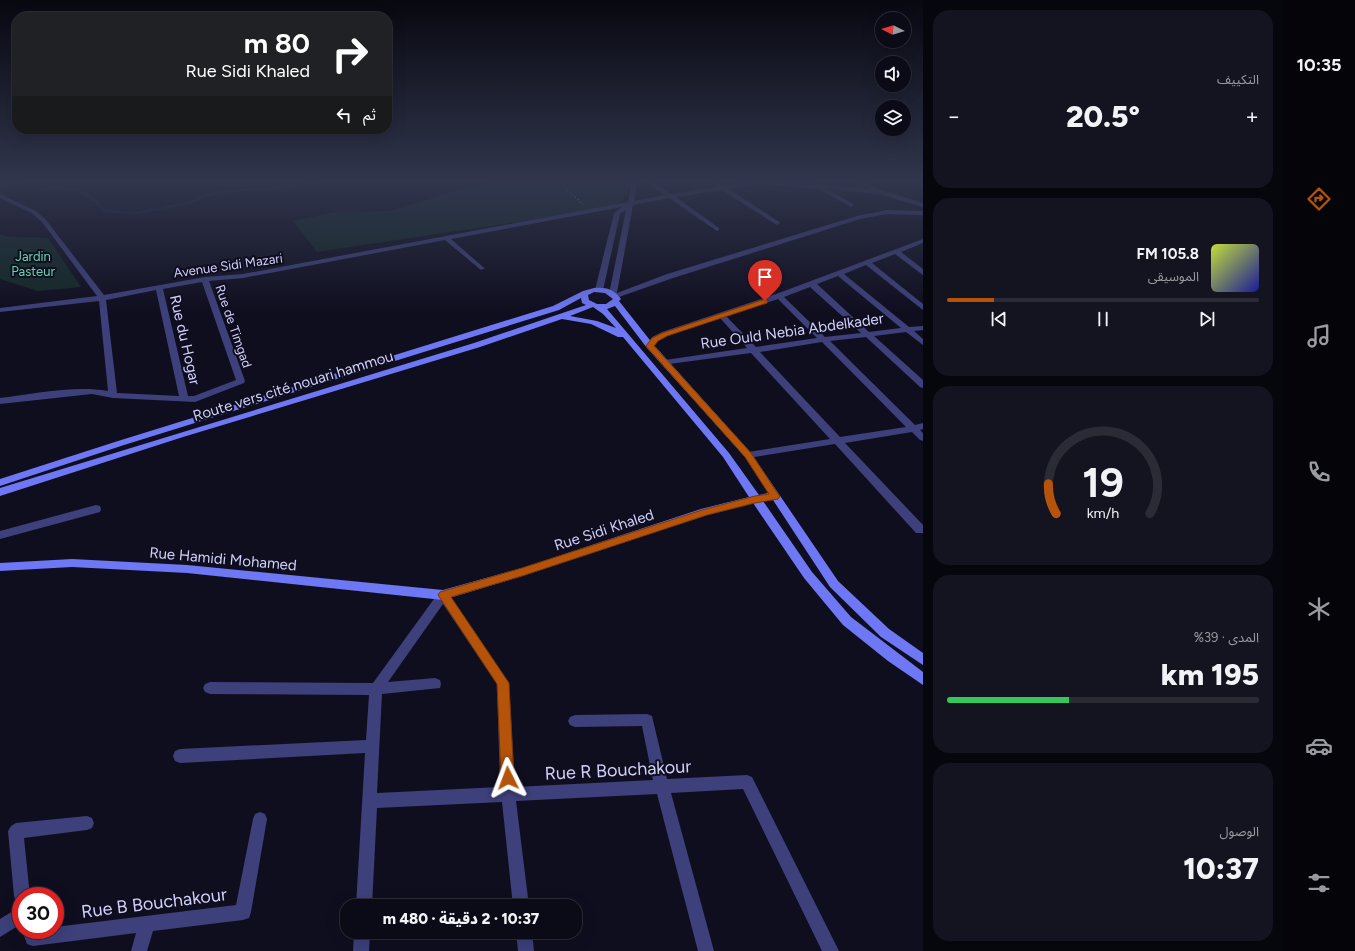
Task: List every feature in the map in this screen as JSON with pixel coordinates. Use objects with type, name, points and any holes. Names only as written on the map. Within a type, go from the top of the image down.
[{"type":"main road","points":[[599,290],[615,297],[650,346],[748,455],[834,584],[885,633],[923,660]]},
{"type":"main road","name":"Route vers cité nouari hammou","points":[[0,483],[129,441],[556,308],[586,293],[599,290]]},
{"type":"main road","points":[[586,293],[584,298],[585,301],[606,312],[726,455],[808,575],[847,621],[892,657],[923,679]]},
{"type":"main road","name":"Route vers cité nouari hammou","points":[[0,492],[90,462],[447,354],[595,306],[609,306],[615,297]]},
{"type":"main road","points":[[559,318],[591,320],[606,325],[630,340]]},
{"type":"main road","name":"Rue Sidi Khaled","points":[[443,595],[522,572],[705,512],[755,499],[775,496]]},
{"type":"main road","name":"Rue Hamidi Mohamed","points":[[0,567],[72,563],[187,569],[443,595]]},
{"type":"street","points":[[47,224],[102,298],[113,395]]},
{"type":"street","name":"Avenue Sidi Mazari","points":[[0,310],[102,298],[205,279],[243,276],[520,224]]},
{"type":"street","points":[[599,290],[599,284],[614,224]]},
{"type":"street","points":[[615,297],[628,224]]},
{"type":"street","points":[[711,224],[717,229]]},
{"type":"street","points":[[615,297],[670,276],[834,224]]},
{"type":"street","points":[[446,238],[481,268]]},
{"type":"street","points":[[650,346],[655,339],[665,334],[779,296],[922,243]]},
{"type":"street","points":[[897,252],[923,273]]},
{"type":"street","points":[[868,263],[923,308]]},
{"type":"street","points":[[839,273],[923,343]]},
{"type":"street","name":"Rue de Timgad","points":[[184,398],[195,398],[241,382],[205,279]]},
{"type":"street","points":[[812,284],[923,385]]},
{"type":"street","name":"Rue du Hogar","points":[[159,287],[184,398]]},
{"type":"street","points":[[779,296],[822,340],[918,427],[923,438]]},
{"type":"street","points":[[722,316],[837,441],[921,529]]},
{"type":"street","name":"Rue Ould Nebia Abdelkader","points":[[665,363],[866,334],[923,328]]},
{"type":"street","points":[[0,401],[48,395],[92,392],[113,395],[184,398]]},
{"type":"street","points":[[748,455],[918,427]]},
{"type":"street","points":[[0,535],[96,509]]},
{"type":"street","points":[[364,899],[376,689],[443,595],[503,683],[508,794],[520,899]]},
{"type":"street","points":[[210,688],[376,689],[435,684]]},
{"type":"street","points":[[575,721],[647,720],[662,787],[706,951]]},
{"type":"street","points":[[180,756],[373,746]]},
{"type":"street","name":"Rue R Bouchakour","points":[[370,801],[747,782],[831,951]]},
{"type":"street","name":"Rue B Bouchakour","points":[[64,934],[243,912],[260,819]]},
{"type":"street","points":[[21,887],[16,831],[87,823]]},
{"type":"street","points":[[0,929],[12,920]]},
{"type":"street","points":[[139,951],[146,924]]},
{"type":"street","points":[[361,951],[362,939]]},
{"type":"street","points":[[525,939],[526,951]]},
{"type":"green space","points":[[296,224],[501,224],[317,252]]},
{"type":"green space","name":"Jardin Pasteur","points":[[0,234],[8,237],[48,238],[81,287],[38,291],[0,279]]},
{"type":"route","points":[[508,778],[503,683],[443,595],[522,572],[705,512],[755,499],[775,496],[748,455],[650,346],[655,339],[665,334],[765,301]]}]
